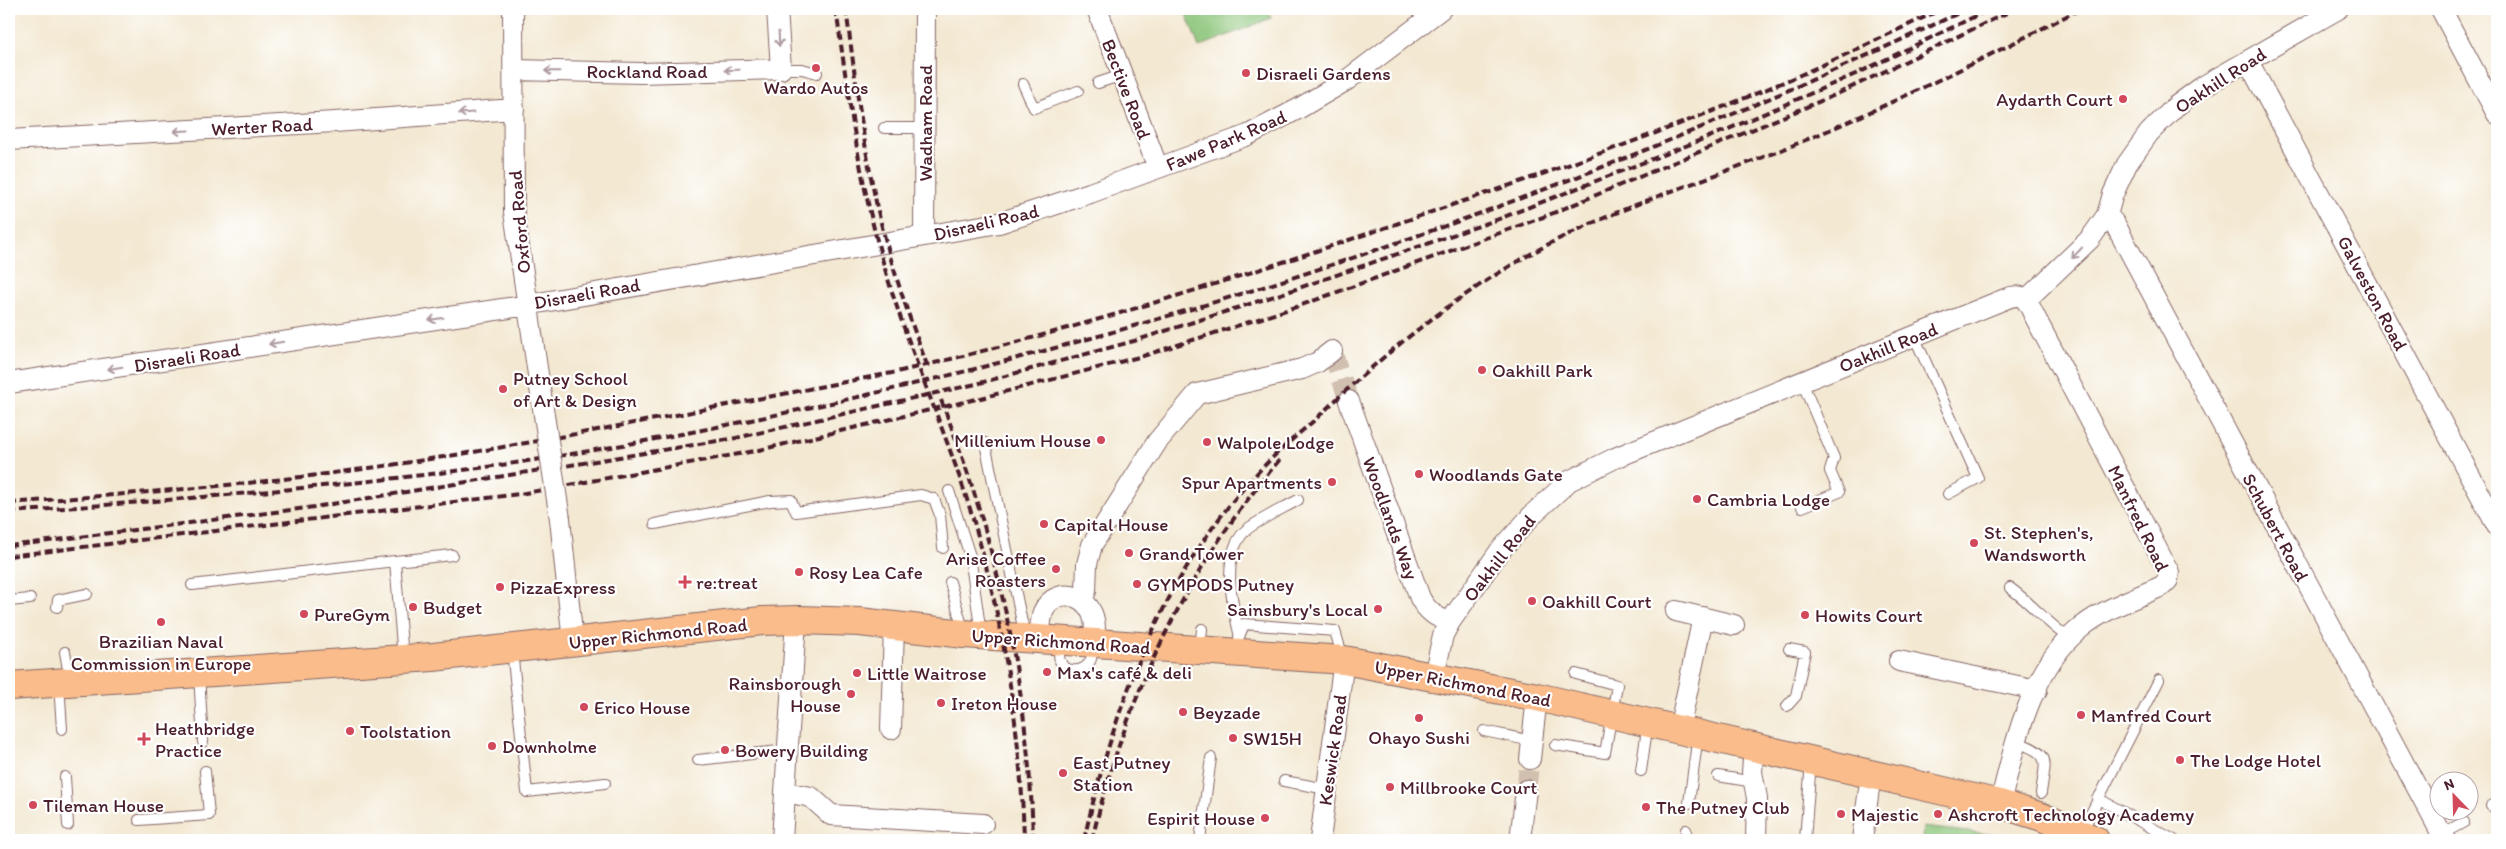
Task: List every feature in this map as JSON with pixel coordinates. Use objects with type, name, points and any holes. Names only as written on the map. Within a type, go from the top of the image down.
[{"type":"highway","name":"Upper Richmond Road","points":[[9,686],[403,659],[512,649],[762,621],[796,620],[894,626],[1093,643],[1201,640],[1240,643],[1344,660],[1537,697],[2000,804],[2042,817],[2088,837]]},
{"type":"street","name":"Oxford Road","points":[[513,9],[514,212],[560,518],[573,642]]},
{"type":"street","points":[[778,9],[781,69]]},
{"type":"street","name":"Wadham Road","points":[[924,236],[925,9]]},
{"type":"street","name":"Bective Road","points":[[1097,9],[1158,168]]},
{"type":"street","name":"Fawe Park Road","points":[[1158,168],[1248,135],[1298,109],[1346,80],[1441,9]]},
{"type":"street","name":"Oakhill Road","points":[[1434,676],[1443,635],[1450,622],[1510,538],[1569,481],[1615,458],[2016,295],[2026,300],[2079,250],[2107,215],[2113,194],[2128,164],[2149,133],[2176,106],[2202,87],[2338,9]]},
{"type":"street","points":[[2441,9],[2497,114]]},
{"type":"street","name":"Galveston Road","points":[[2248,61],[2497,526]]},
{"type":"street","name":"Rockland Road","points":[[514,70],[641,73],[781,69]]},
{"type":"street","name":"Werter Road","points":[[9,140],[305,124],[514,109]]},
{"type":"street","name":"Disraeli Road","points":[[9,382],[527,303],[924,236],[1007,220],[1066,202],[1158,168]]},
{"type":"street","name":"Schubert Road","points":[[2107,215],[2111,218],[2122,238],[2441,838]]},
{"type":"street","name":"Manfred Road","points":[[2000,804],[2017,742],[2036,690],[2049,666],[2069,638],[2098,615],[2162,586],[2168,580],[2169,572],[2026,300]]},
{"type":"street","points":[[1082,599],[1088,581],[1087,564],[1092,545],[1157,442],[1197,394],[1240,382],[1302,369],[1318,362],[1332,351]]},
{"type":"street","name":"Woodlands Way","points":[[1349,400],[1420,598],[1426,609],[1440,619],[1450,622]]},
{"type":"street","points":[[1042,640],[1040,621],[1044,610],[1054,600],[1072,596],[1082,599],[1091,607],[1096,632],[1093,643]]},
{"type":"street","points":[[1676,611],[1734,625]]},
{"type":"street","points":[[1688,732],[1703,617]]},
{"type":"street","points":[[782,840],[796,620]]},
{"type":"street","points":[[891,729],[894,626]]},
{"type":"street","name":"Keswick Road","points":[[1320,840],[1344,660]]},
{"type":"street","points":[[1899,661],[2036,690]]},
{"type":"street","points":[[1531,750],[1537,697]]},
{"type":"street","points":[[1754,747],[1752,772],[1757,798],[1756,840]]},
{"type":"street","points":[[1862,840],[1871,774]]},
{"type":"street","points":[[1520,840],[1526,790]]},
{"type":"street","points":[[785,792],[811,797],[831,814],[983,824]]},
{"type":"lane","points":[[781,69],[802,69],[817,73]]},
{"type":"lane","points":[[1098,83],[1122,74]]},
{"type":"lane","points":[[1023,84],[1034,108],[1078,91]]},
{"type":"lane","points":[[884,128],[925,128]]},
{"type":"lane","points":[[1914,336],[1978,478],[1948,494]]},
{"type":"lane","points":[[1802,382],[1834,458],[1830,471],[1839,492],[1802,507]]},
{"type":"lane","points":[[985,443],[1042,640]]},
{"type":"lane","points":[[949,491],[970,556],[973,634]]},
{"type":"lane","points":[[655,524],[770,501],[791,500],[796,512],[921,495],[934,499],[940,514],[943,548]]},
{"type":"lane","points":[[1240,643],[1234,610],[1230,556],[1244,531],[1298,500]]},
{"type":"lane","points":[[192,584],[452,555]]},
{"type":"lane","points":[[396,561],[403,659]]},
{"type":"lane","points":[[950,582],[973,634]]},
{"type":"lane","points":[[2010,588],[2025,599],[2050,626],[2069,638]]},
{"type":"lane","points":[[57,607],[58,600],[87,594]]},
{"type":"lane","points":[[9,601],[30,599]]},
{"type":"lane","points":[[512,649],[527,792],[605,783]]},
{"type":"lane","points":[[1787,706],[1796,696],[1805,652],[1789,649]]},
{"type":"lane","points":[[62,729],[65,652]]},
{"type":"lane","points":[[199,674],[204,742]]},
{"type":"lane","points":[[1554,744],[1605,753],[1617,685],[1576,674]]},
{"type":"lane","points":[[2088,837],[2098,798],[2159,680]]},
{"type":"lane","points":[[1641,771],[1648,722]]},
{"type":"lane","points":[[1484,731],[1531,750]]},
{"type":"lane","points":[[1688,732],[1689,803]]},
{"type":"lane","points":[[2017,742],[2041,752],[2045,760],[2041,793]]},
{"type":"lane","points":[[698,760],[787,750]]},
{"type":"lane","points":[[1200,840],[1211,758]]},
{"type":"lane","points":[[1805,840],[1811,760]]},
{"type":"lane","points":[[139,820],[209,815],[206,771]]},
{"type":"lane","points":[[1718,776],[1754,782]]},
{"type":"lane","points":[[65,777],[68,825]]},
{"type":"lane","points":[[1284,781],[1327,789]]},
{"type":"lane","points":[[2098,798],[2174,840]]},
{"type":"lane","points":[[2441,838],[2464,822]]},
{"type":"lane","points":[[2490,840],[2497,838]]},
{"type":"green space","points":[[1184,9],[1268,9],[1271,18],[1199,47]]},
{"type":"green space","points":[[1923,827],[2023,838],[2023,840],[1922,840]]},
{"type":"tunnel","points":[[1332,351],[1349,401]]},
{"type":"tunnel","points":[[1526,790],[1530,759]]},
{"type":"railway","points":[[836,9],[855,136],[867,199],[883,262],[904,328],[964,489],[994,600],[1015,720],[1024,840]]},
{"type":"railway","points":[[846,9],[856,85],[878,211],[901,291],[929,370]]},
{"type":"railway","points":[[9,503],[240,484],[461,454],[533,442],[892,373],[956,358],[1083,324],[1209,286],[1549,172],[1750,96],[1818,67],[1942,9]]},
{"type":"railway","points":[[9,512],[196,498],[321,486],[508,464],[636,443],[722,426],[849,399],[993,364],[1136,325],[1278,282],[1419,235],[1558,184],[1696,129],[1832,71],[1967,9]]},
{"type":"railway","points":[[9,546],[314,507],[736,438],[976,384],[1134,341],[1290,291],[1496,220],[1724,131],[1858,73],[1990,9]]},
{"type":"railway","points":[[9,556],[520,494],[755,451],[981,398],[1143,356],[1299,306],[1546,216],[1835,95],[2015,9]]},
{"type":"railway","points":[[1084,840],[1111,738],[1129,687],[1149,638],[1173,591],[1200,546],[1231,503],[1267,463],[1395,348],[1477,287],[1506,268],[1567,235],[1631,207],[1832,129],[1940,80],[2080,9]]},
{"type":"railway","points":[[941,400],[961,453],[978,507],[994,561],[1006,616],[1025,727],[1033,840]]},
{"type":"railway","points":[[1092,840],[1122,736],[1164,637],[1189,589],[1217,543],[1248,499],[1282,457]]},
{"type":"place","name":"Wardo Autos","points":[[816,68]]},
{"type":"place","name":"Disraeli Gardens","points":[[1246,73]]},
{"type":"place","name":"Aydarth Court","points":[[2123,99]]},
{"type":"place","name":"Oakhill Park","points":[[1482,370]]},
{"type":"place","name":"Putney School of Art & Design","points":[[503,389]]},
{"type":"place","name":"Millenium House","points":[[1101,440]]},
{"type":"place","name":"Walpole Lodge","points":[[1207,442]]},
{"type":"place","name":"Woodlands Gate","points":[[1419,474]]},
{"type":"place","name":"Spur Apartments","points":[[1332,482]]},
{"type":"place","name":"Cambria Lodge","points":[[1697,499]]},
{"type":"place","name":"Capital House","points":[[1044,524]]},
{"type":"place","name":"St. Stephen's, Wandsworth","points":[[1974,543]]},
{"type":"place","name":"Grand Tower","points":[[1129,553]]},
{"type":"place","name":"Arise Coffee Roasters","points":[[1056,569]]},
{"type":"place","name":"Rosy Lea Cafe","points":[[799,572]]},
{"type":"place","name":"re:treat","points":[[685,582]]},
{"type":"place","name":"GYMPODS Putney","points":[[1137,584]]},
{"type":"place","name":"PizzaExpress","points":[[500,587]]},
{"type":"place","name":"Oakhill Court","points":[[1532,601]]},
{"type":"place","name":"Budget","points":[[413,607]]},
{"type":"place","name":"Sainsbury's Local","points":[[1378,609]]},
{"type":"place","name":"PureGym","points":[[304,614]]},
{"type":"place","name":"Howits Court","points":[[1805,615]]},
{"type":"place","name":"Brazilian Naval Commission in Europe","points":[[161,622]]},
{"type":"place","name":"Max's café & deli","points":[[1047,672]]},
{"type":"place","name":"Little Waitrose","points":[[857,673]]},
{"type":"place","name":"Rainsborough House","points":[[851,694]]},
{"type":"place","name":"Ireton House","points":[[941,703]]},
{"type":"place","name":"Erico House","points":[[584,707]]},
{"type":"place","name":"Beyzade","points":[[1183,712]]},
{"type":"place","name":"Manfred Court","points":[[2081,715]]},
{"type":"place","name":"Ohayo Sushi","points":[[1419,718]]},
{"type":"place","name":"Toolstation","points":[[350,731]]},
{"type":"place","name":"SW15H","points":[[1233,738]]},
{"type":"place","name":"Heathbridge Practice","points":[[144,739]]},
{"type":"place","name":"Downholme","points":[[492,746]]},
{"type":"place","name":"Bowery Building","points":[[725,750]]},
{"type":"place","name":"The Lodge Hotel","points":[[2180,760]]},
{"type":"place","name":"East Putney Station","points":[[1063,773]]},
{"type":"place","name":"Millbrooke Court","points":[[1390,787]]},
{"type":"place","name":"Tileman House","points":[[33,805]]},
{"type":"place","name":"The Putney Club","points":[[1646,807]]},
{"type":"place","name":"Majestic","points":[[1841,814]]},
{"type":"place","name":"Ashcroft Technology Academy","points":[[1938,814]]},
{"type":"place","name":"Espirit House","points":[[1265,818]]}]
